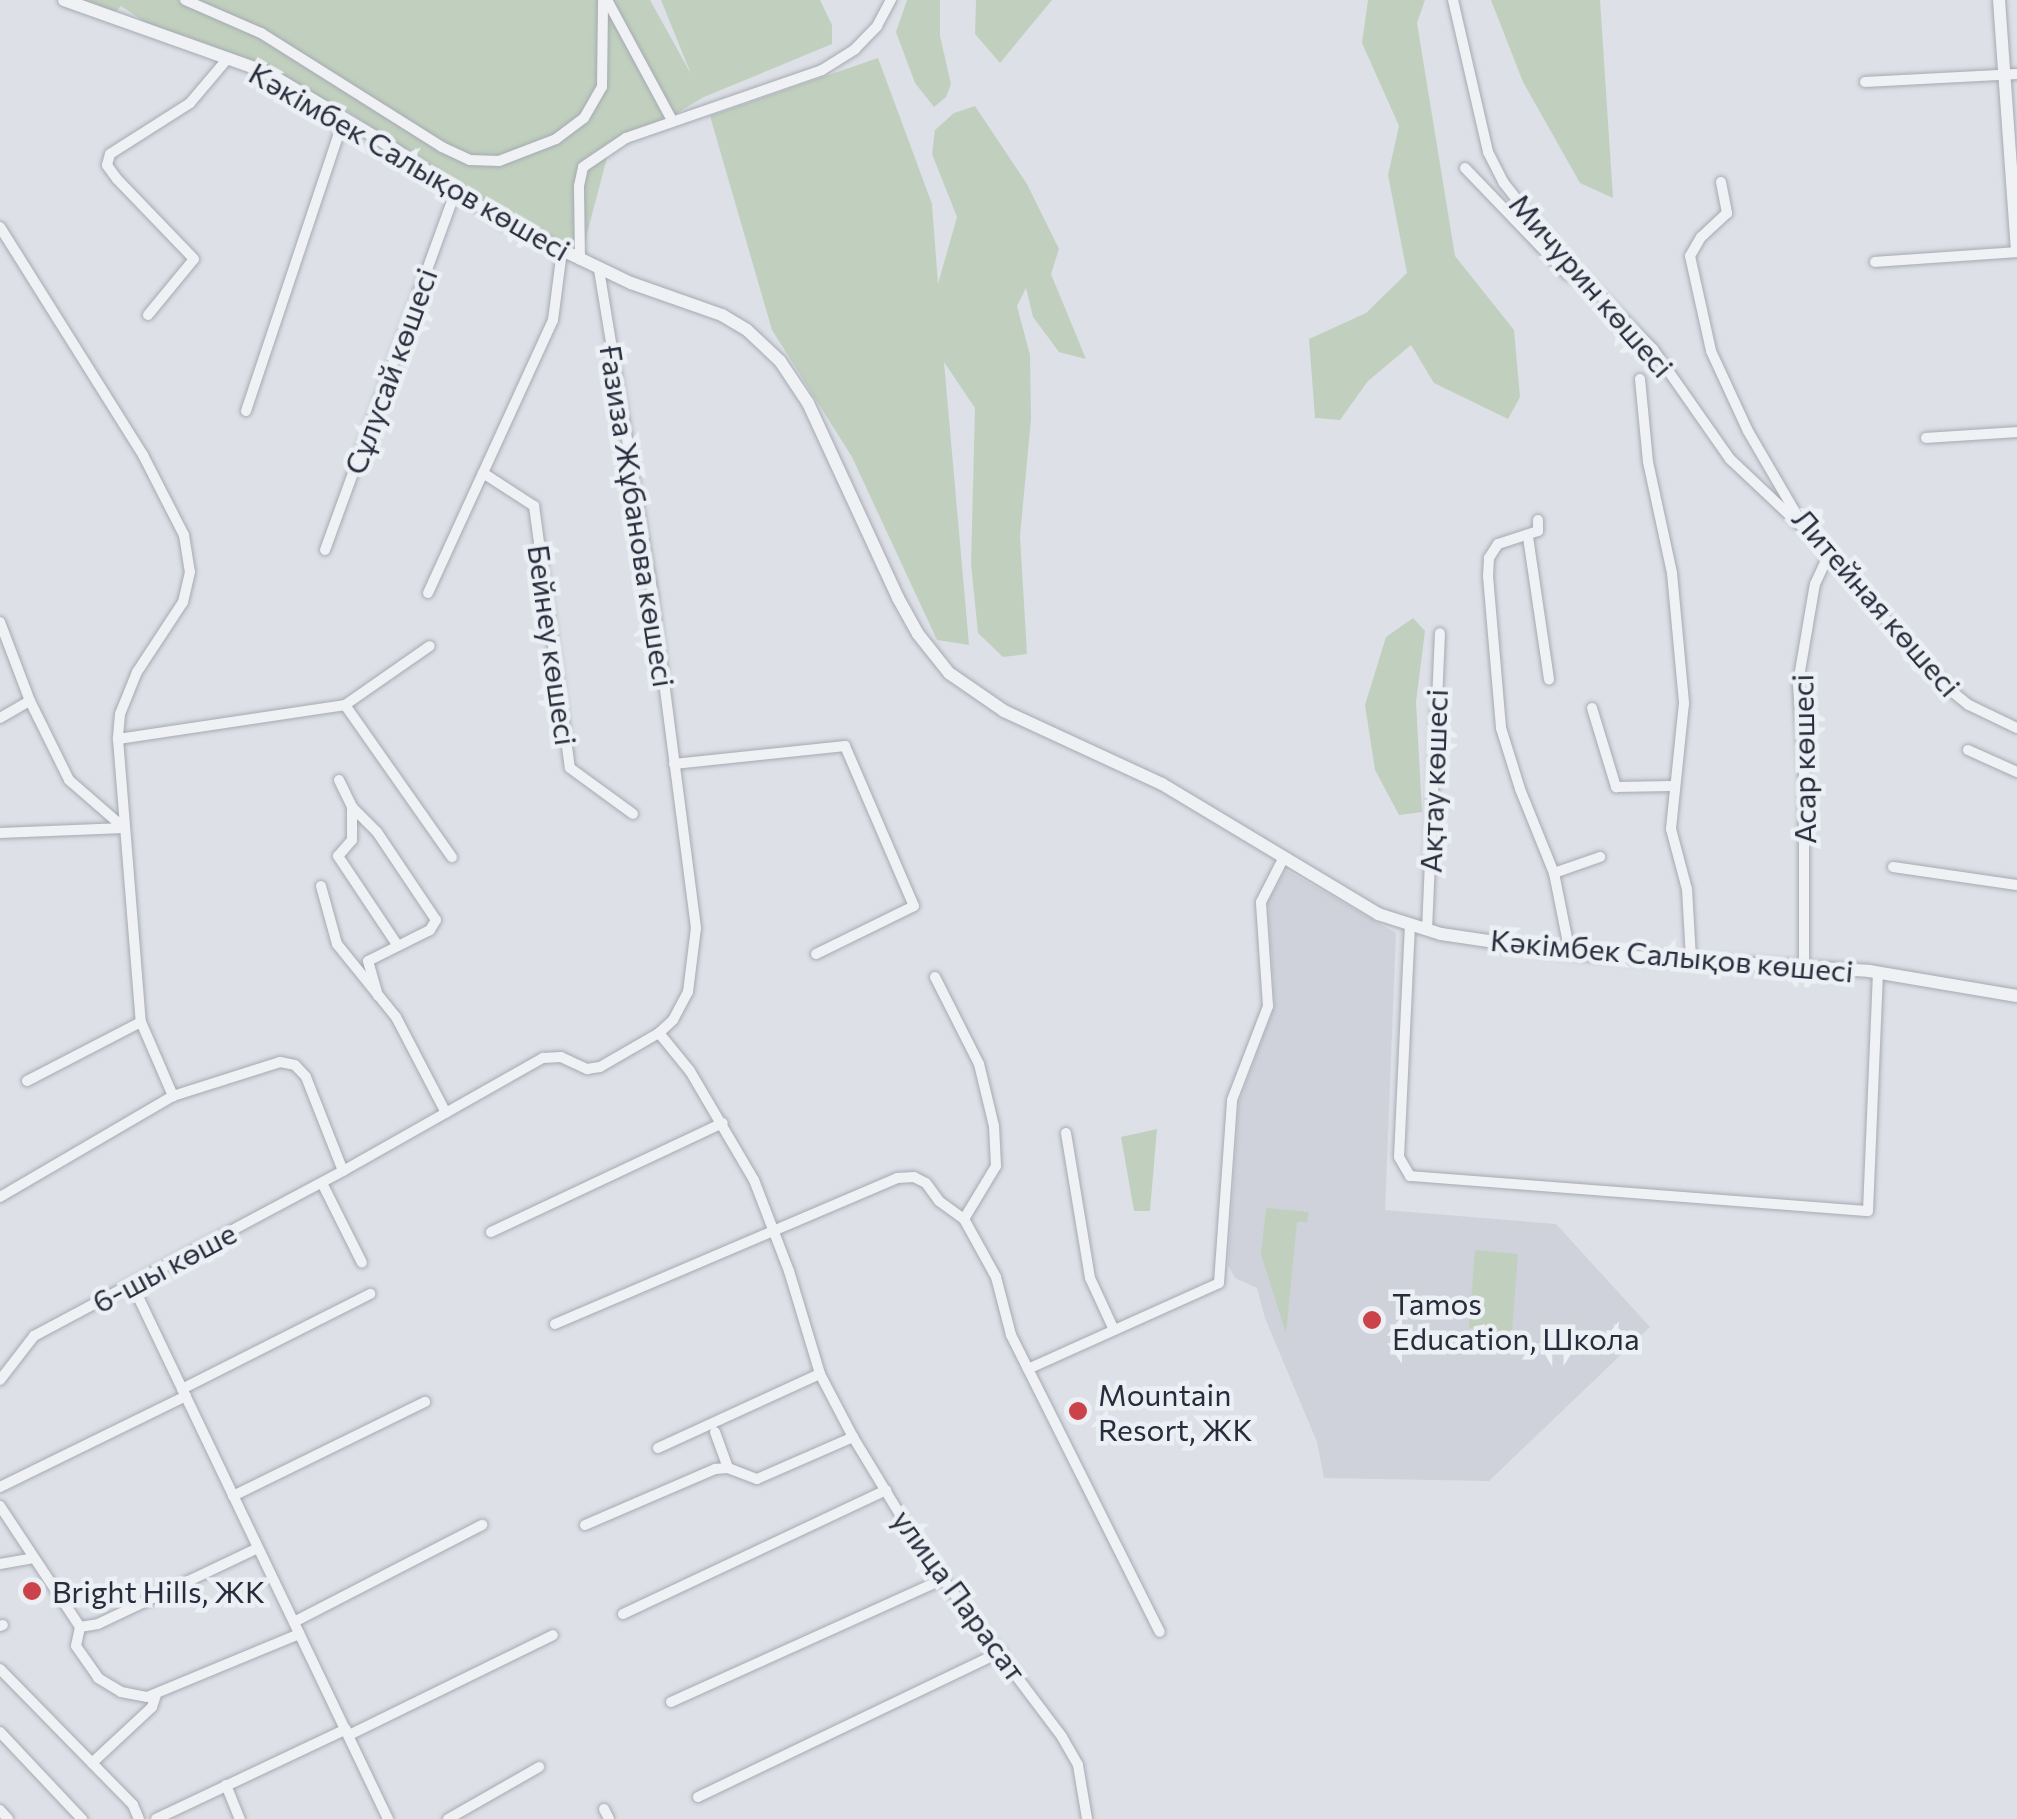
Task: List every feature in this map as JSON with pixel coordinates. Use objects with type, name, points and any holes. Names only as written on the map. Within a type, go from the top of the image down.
[{"type":"street","name":"Кәкімбек Салықов көшесі","points":[[64,0],[266,72],[455,192],[562,251],[722,315],[770,351],[824,432],[911,622],[949,672],[1004,711],[1162,784],[1378,914],[1427,930],[1570,953],[1878,973],[2017,996]]},
{"type":"street","points":[[185,0],[262,33],[442,148],[470,160],[499,161],[556,139],[584,118],[602,86],[605,0]]},
{"type":"street","points":[[605,0],[672,120]]},
{"type":"street","points":[[580,260],[578,186],[583,167],[626,138],[822,70],[855,50],[877,26],[892,0]]},
{"type":"street","name":"Мичурин көшесі","points":[[1453,0],[1488,152],[1504,182],[1556,252],[1620,312],[1652,349],[1730,459],[1805,528]]},
{"type":"street","points":[[1875,262],[2017,251],[2011,75],[1999,0]]},
{"type":"street","points":[[148,315],[194,259],[116,179],[108,165],[110,154],[190,102],[228,58]]},
{"type":"street","points":[[1864,82],[2011,75]]},
{"type":"street","points":[[246,411],[344,118]]},
{"type":"street","points":[[1465,168],[1567,274],[1590,286]]},
{"type":"street","name":"Литейная көшесі","points":[[1721,182],[1727,213],[1700,237],[1690,256],[1711,351],[1748,431],[1805,528],[1944,686],[1969,705],[2017,728]]},
{"type":"street","name":"Сұлусай көшесі","points":[[325,550],[455,192]]},
{"type":"street","points":[[0,227],[144,455],[184,536],[190,572],[183,602],[138,672],[120,714],[118,739],[141,1022],[172,1096]]},
{"type":"street","points":[[428,593],[553,320],[562,251]]},
{"type":"street","name":"Ғазиза Жұбанова көшесі","points":[[599,269],[653,596],[695,948],[688,992],[672,1020],[658,1033]]},
{"type":"street","points":[[1640,379],[1648,462],[1672,573],[1684,703],[1670,829],[1687,889],[1691,959]]},
{"type":"street","points":[[1926,438],[2017,432]]},
{"type":"street","name":"Бейнеу көшесі","points":[[483,473],[534,506],[570,768],[633,814]]},
{"type":"street","points":[[1538,520],[1538,531],[1498,544],[1489,558],[1488,576],[1501,728],[1520,790],[1554,874],[1570,953]]},
{"type":"street","points":[[1528,537],[1548,679]]},
{"type":"street","name":"Асар көшесі","points":[[1804,968],[1804,774],[1798,683],[1816,584],[1828,554]]},
{"type":"street","points":[[0,622],[30,702],[70,780],[124,828]]},
{"type":"street","name":"Ақтау көшесі","points":[[1427,930],[1440,633]]},
{"type":"street","points":[[118,739],[345,705],[430,646]]},
{"type":"street","points":[[0,718],[30,702]]},
{"type":"street","points":[[345,705],[452,857]]},
{"type":"street","points":[[1592,708],[1616,787],[1672,786]]},
{"type":"street","points":[[674,764],[846,746],[914,906],[816,954]]},
{"type":"street","points":[[1968,750],[2017,772]]},
{"type":"street","points":[[338,780],[352,808],[378,832],[436,920],[430,930],[366,965],[378,996]]},
{"type":"street","points":[[352,808],[352,840],[338,856],[398,946]]},
{"type":"street","points":[[0,833],[124,828]]},
{"type":"street","points":[[1028,1368],[1219,1283],[1232,1100],[1268,1000],[1261,902],[1284,857]]},
{"type":"street","points":[[1554,874],[1600,857]]},
{"type":"street","points":[[1893,867],[2017,885]]},
{"type":"street","points":[[322,886],[337,944],[404,1028],[446,1113]]},
{"type":"street","points":[[1410,924],[1399,1157],[1410,1176],[1868,1211],[1878,973]]},
{"type":"street","points":[[935,977],[978,1064],[994,1126],[996,1166],[964,1219]]},
{"type":"street","points":[[27,1081],[141,1022]]},
{"type":"street","name":"6-шы көше","points":[[0,1380],[34,1336],[344,1171],[543,1058],[560,1057],[587,1069],[600,1067],[658,1033]]},
{"type":"street","name":"улица Парасат","points":[[658,1033],[690,1071],[723,1124],[773,1228],[820,1374],[853,1437],[944,1579],[1001,1652],[1078,1764],[1087,1819]]},
{"type":"street","points":[[0,1197],[172,1096],[280,1062],[295,1065],[302,1072],[344,1171]]},
{"type":"street","points":[[490,1232],[723,1124]]},
{"type":"street","points":[[1066,1133],[1090,1278],[1114,1330]]},
{"type":"street","points":[[555,1324],[773,1228],[897,1178],[914,1177],[964,1219],[996,1277],[1011,1335],[1160,1632]]},
{"type":"street","points":[[322,1182],[362,1263]]},
{"type":"street","points":[[132,1284],[388,1819]]},
{"type":"street","points":[[0,1487],[370,1294]]},
{"type":"street","points":[[658,1448],[820,1374]]},
{"type":"street","points":[[233,1496],[425,1402]]},
{"type":"street","points":[[714,1432],[728,1468]]},
{"type":"street","points":[[585,1525],[728,1468],[757,1479],[853,1437]]},
{"type":"street","points":[[624,1614],[886,1490]]},
{"type":"street","points":[[0,1506],[80,1626],[76,1646],[98,1678],[121,1692],[156,1695],[299,1634]]},
{"type":"street","points":[[294,1622],[482,1525]]},
{"type":"street","points":[[80,1626],[98,1624],[258,1548]]},
{"type":"street","points":[[0,1564],[32,1558]]},
{"type":"street","points":[[671,1702],[944,1579]]},
{"type":"street","points":[[156,1819],[553,1635]]},
{"type":"street","points":[[698,1797],[1001,1652]]},
{"type":"street","points":[[1,1674],[133,1805],[139,1819]]},
{"type":"street","points":[[92,1763],[152,1706],[156,1695]]},
{"type":"street","points":[[0,1732],[82,1819]]},
{"type":"street","points":[[448,1819],[540,1766]]},
{"type":"street","points":[[226,1786],[240,1819]]},
{"type":"street","points":[[0,1810],[8,1819]]},
{"type":"shaded area","points":[[1286,870],[1396,933],[1385,1210],[1556,1224],[1650,1327],[1489,1481],[1324,1478],[1317,1442],[1265,1318],[1257,1288],[1235,1278],[1228,1265],[1239,1103],[1275,1005],[1268,901]]},
{"type":"green space","points":[[75,0],[650,0],[691,74],[661,0],[820,0],[832,25],[832,44],[704,97],[608,154],[580,260],[339,106],[172,40],[121,6],[108,19]]},
{"type":"green space","points":[[907,0],[940,0],[940,36],[951,84],[946,97],[934,107],[915,83],[896,32]]},
{"type":"green space","points":[[976,0],[1052,0],[1000,63],[975,34]]},
{"type":"green space","points":[[1368,0],[1425,0],[1417,23],[1455,256],[1514,330],[1520,397],[1508,419],[1434,383],[1411,345],[1368,381],[1340,420],[1315,418],[1309,339],[1366,313],[1407,273],[1388,175],[1399,126],[1362,43]]},
{"type":"green space","points":[[1491,0],[1600,0],[1613,198],[1580,183],[1523,82]]},
{"type":"green space","points":[[878,58],[932,204],[938,284],[957,217],[932,154],[935,130],[954,113],[975,106],[1027,184],[1059,249],[1051,274],[1086,359],[1059,352],[1033,317],[1026,288],[1017,306],[1030,355],[1031,419],[1020,536],[1027,654],[1003,657],[978,633],[971,564],[975,408],[944,362],[969,645],[937,640],[852,457],[772,330],[710,116]]},
{"type":"green space","points":[[1413,618],[1425,631],[1416,702],[1422,812],[1399,815],[1375,770],[1365,705],[1386,637]]},
{"type":"green space","points":[[1157,1129],[1150,1211],[1134,1211],[1121,1137]]},
{"type":"green space","points":[[1266,1208],[1309,1212],[1307,1222],[1297,1222],[1286,1334],[1261,1254]]},
{"type":"green space","points":[[1475,1250],[1518,1254],[1512,1331],[1469,1328]]},
{"type":"place","name":"Tamos Education, Школа","points":[[1372,1320]]},
{"type":"place","name":"Mountain Resort, ЖК","points":[[1078,1411]]},
{"type":"place","name":"Bright Hills, ЖК","points":[[32,1591]]}]
